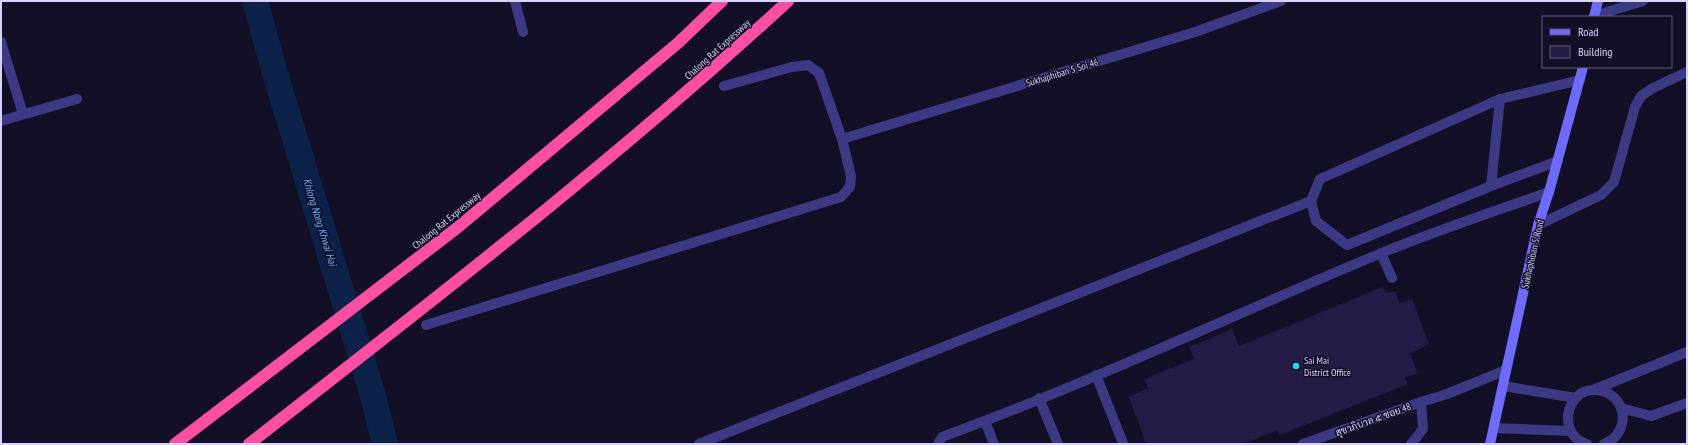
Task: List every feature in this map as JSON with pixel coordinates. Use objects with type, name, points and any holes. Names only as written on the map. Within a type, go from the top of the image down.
[{"type":"highway","name":"Chalong Rat Expressway","points":[[175,444],[457,228],[678,43],[722,1]]},
{"type":"highway","name":"Chalong Rat Expressway","points":[[249,444],[500,247],[710,72],[788,1]]},
{"type":"main road","points":[[1594,16],[1598,1]]},
{"type":"main road","name":"Sukhaphiban 5 Road","points":[[1490,444],[1538,225],[1558,161],[1582,68]]},
{"type":"street","points":[[515,1],[522,32]]},
{"type":"street","name":"Sukhaphiban 5 Soi 46","points":[[842,139],[1195,32],[1281,1]]},
{"type":"street","points":[[1597,16],[1643,1]]},
{"type":"street","points":[[1,42],[23,114]]},
{"type":"street","points":[[426,325],[841,198],[850,187],[851,176],[842,139],[818,73],[808,65],[792,67],[724,86]]},
{"type":"street","points":[[1538,225],[1601,195],[1614,182],[1635,108],[1641,96],[1653,88],[1687,72]]},
{"type":"street","points":[[1558,161],[1491,186],[1347,245],[1316,221],[1311,201],[1320,179],[1500,99],[1580,80]]},
{"type":"street","points":[[1,121],[77,99]]},
{"type":"street","points":[[1491,186],[1500,99]]},
{"type":"street","points":[[938,444],[942,437],[985,422],[1381,253],[1549,192]]},
{"type":"street","points":[[699,444],[1311,201]]},
{"type":"street","points":[[1381,253],[1392,278]]},
{"type":"street","points":[[1587,444],[1576,439],[1568,423],[1568,413],[1576,398],[1584,392],[1593,390],[1687,352]]},
{"type":"street","name":"สุขาภิบาล ๕ ซอย 48","points":[[1303,444],[1447,394],[1506,370]]},
{"type":"street","points":[[1096,375],[1123,443]]},
{"type":"street","points":[[1503,386],[1576,398]]},
{"type":"street","points":[[1593,390],[1610,394],[1617,400],[1623,417],[1622,426],[1614,438],[1604,444]]},
{"type":"street","points":[[1039,398],[1058,444]]},
{"type":"street","name":"สุขาภิบาล ๕ ซอย 48","points":[[1411,444],[1424,430],[1421,402]]},
{"type":"street","points":[[1621,408],[1651,416],[1687,403]]},
{"type":"street","points":[[985,422],[994,444]]},
{"type":"street","points":[[1494,428],[1571,431]]},
{"type":"building","name":"Sai Mai District Office","points":[[1383,287],[1386,293],[1395,291],[1400,303],[1412,299],[1429,344],[1410,354],[1418,373],[1405,378],[1408,384],[1280,435],[1277,430],[1243,444],[1146,444],[1129,397],[1148,388],[1144,379],[1194,359],[1189,347],[1232,329],[1239,346]]},
{"type":"waterway","name":"Khlong Nong Khwai Hai","points":[[255,1],[275,73],[373,396],[385,444]]},
{"type":"place","name":"Sai Mai District Office","points":[[1296,366]]}]
